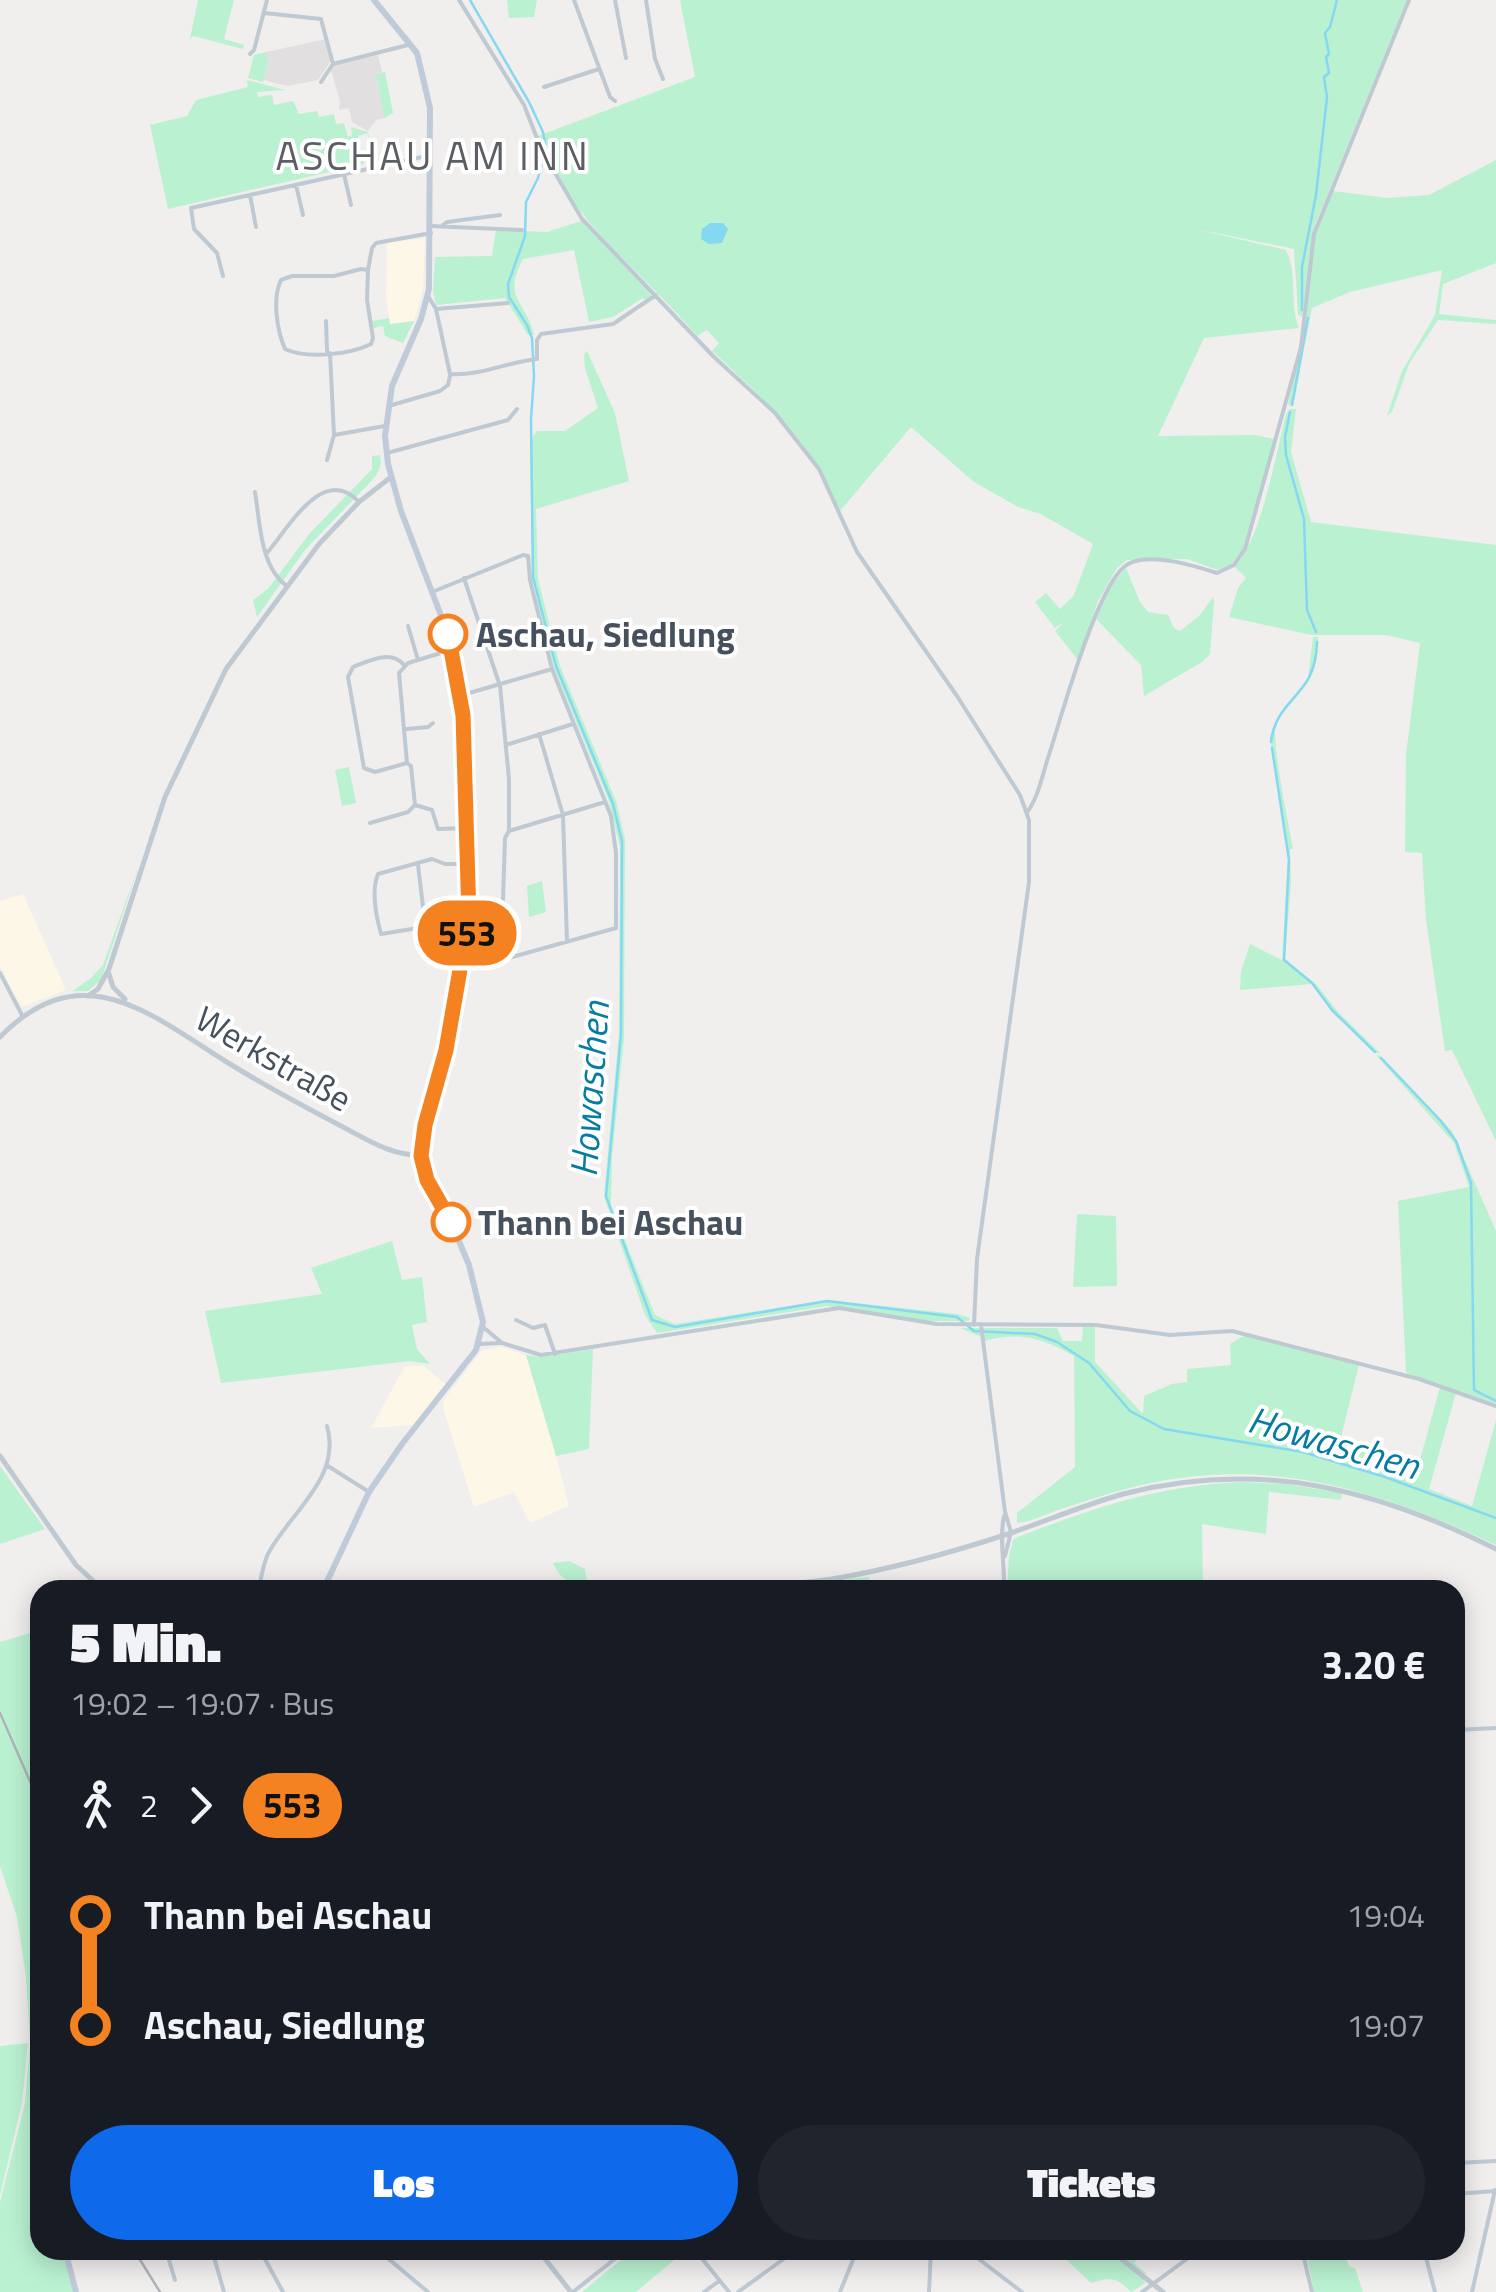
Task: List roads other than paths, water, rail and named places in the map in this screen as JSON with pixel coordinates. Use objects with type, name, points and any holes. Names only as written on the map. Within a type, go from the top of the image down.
[{"type":"main road","points":[[329,1580],[369,1492],[480,1344],[483,1327],[469,1264],[427,1180],[421,1156],[469,918],[463,715],[451,650],[392,481],[386,453],[387,406],[394,379],[428,296],[431,154],[422,62],[413,44],[375,1]]},
{"type":"main road","points":[[68,2260],[76,2292]]},
{"type":"street","points":[[250,54],[267,0]]},
{"type":"street","points":[[459,0],[494,50],[524,105],[542,151],[582,219],[714,357],[775,413],[809,455],[828,486],[856,552],[992,750],[1027,812],[1029,882],[977,1259],[976,1326],[982,1336],[1005,1512],[1011,1532],[1005,1556]]},
{"type":"street","points":[[574,0],[599,70],[615,101]]},
{"type":"street","points":[[615,0],[626,58]]},
{"type":"street","points":[[646,0],[655,59],[663,79]]},
{"type":"street","points":[[1027,812],[1034,802],[1094,618],[1122,569],[1138,561],[1187,562],[1218,573],[1234,566],[1245,550],[1301,347],[1314,234],[1409,0]]},
{"type":"street","points":[[264,13],[321,19],[333,64]]},
{"type":"street","points":[[321,82],[333,64],[413,44]]},
{"type":"street","points":[[544,87],[599,70]]},
{"type":"street","points":[[223,276],[218,253],[194,229],[191,208],[431,154]]},
{"type":"street","points":[[344,174],[351,205]]},
{"type":"street","points":[[296,185],[302,216]]},
{"type":"street","points":[[250,195],[256,227]]},
{"type":"street","points":[[368,270],[334,276],[288,277],[278,284],[277,311],[285,349],[291,353],[329,353],[365,348],[372,342],[368,270],[376,243],[447,222],[500,215]]},
{"type":"street","points":[[443,225],[522,230]]},
{"type":"street","points":[[450,374],[493,371],[536,359],[541,334],[613,324],[657,295]]},
{"type":"street","points":[[387,406],[440,392],[448,386],[450,374],[436,309],[428,296]]},
{"type":"street","points":[[436,309],[508,303]]},
{"type":"street","points":[[326,321],[334,435],[326,460]]},
{"type":"street","points":[[386,453],[508,420],[517,408]]},
{"type":"street","points":[[334,435],[385,426]]},
{"type":"street","points":[[105,996],[109,972],[172,778],[226,669],[318,544],[359,502],[392,481]]},
{"type":"street","points":[[267,553],[302,508],[316,497],[341,489],[359,502]]},
{"type":"street","points":[[255,492],[267,553],[275,576],[287,586]]},
{"type":"street","points":[[432,592],[528,556],[530,580],[552,668],[606,802],[615,839],[616,928],[500,960],[462,962]]},
{"type":"street","points":[[464,578],[500,686],[506,745],[509,831],[505,838],[500,960]]},
{"type":"street","points":[[408,626],[418,660]]},
{"type":"street","points":[[415,805],[411,766],[407,763],[400,672],[404,665],[451,650]]},
{"type":"street","points":[[404,665],[390,656],[350,670],[348,678],[356,749],[362,766],[372,772],[407,763]]},
{"type":"street","points":[[459,696],[552,668]]},
{"type":"street","points":[[406,729],[433,723]]},
{"type":"street","points":[[506,745],[573,724]]},
{"type":"street","points":[[540,734],[562,815],[567,942]]},
{"type":"street","points":[[509,831],[606,802]]},
{"type":"street","points":[[415,805],[432,810],[438,829],[467,828]]},
{"type":"street","points":[[370,823],[408,812],[415,805]]},
{"type":"street","points":[[418,865],[426,922],[418,928],[382,934],[375,878],[380,873],[432,859],[445,864],[468,864]]},
{"type":"street","points":[[88,996],[109,972]]},
{"type":"street","points":[[109,972],[117,992],[132,1004]]},
{"type":"street","points":[[0,974],[23,1017]]},
{"type":"street","name":"Werkstraße","points":[[0,1036],[49,1003],[105,996],[132,1004],[306,1108],[393,1152],[421,1156]]},
{"type":"street","points":[[483,1327],[502,1342],[534,1355],[830,1308],[924,1324],[1096,1325],[1165,1335],[1232,1330],[1418,1379],[1496,1406]]},
{"type":"street","points":[[516,1320],[533,1328],[544,1325],[555,1354]]},
{"type":"street","points":[[480,1344],[502,1342]]},
{"type":"street","points":[[261,1580],[267,1555],[328,1466],[327,1426]]},
{"type":"street","points":[[0,1456],[76,1565],[92,1580]]},
{"type":"street","points":[[328,1466],[369,1492]]},
{"type":"street","points":[[814,1580],[878,1570],[1002,1536],[1085,1506],[1194,1480],[1253,1478],[1329,1486],[1416,1513],[1496,1550]]},
{"type":"street","points":[[1004,1580],[1005,1512]]},
{"type":"street","points":[[1465,1730],[1496,1728]]},
{"type":"street","points":[[1465,2163],[1496,2161]]},
{"type":"street","points":[[1465,2193],[1496,2190],[1472,2292]]},
{"type":"street","points":[[169,2260],[175,2280]]},
{"type":"street","points":[[215,2260],[224,2292]]},
{"type":"street","points":[[264,2260],[278,2290]]},
{"type":"street","points":[[390,2260],[428,2292]]},
{"type":"street","points":[[546,2260],[572,2292],[613,2260]]},
{"type":"street","points":[[704,2260],[729,2292]]},
{"type":"street","points":[[738,2292],[782,2260]]},
{"type":"street","points":[[840,2292],[853,2260]]},
{"type":"street","points":[[929,2292],[931,2260]]},
{"type":"street","points":[[980,2260],[1022,2292]]},
{"type":"street","points":[[1123,2260],[1163,2292]]},
{"type":"street","points":[[1142,2292],[1186,2260]]},
{"type":"street","points":[[1304,2260],[1312,2292]]},
{"type":"street","points":[[1427,2260],[1435,2292]]},
{"type":"street","points":[[704,2292],[720,2281]]},
{"type":"water","points":[[710,223],[723,223],[728,229],[722,243],[709,244],[701,239],[702,229]]},
{"type":"waterway","name":"Howaschen","points":[[470,0],[529,102],[546,149],[526,202],[525,236],[508,284],[509,297],[532,338],[533,577],[556,666],[613,804],[622,841],[621,1034],[606,1196],[652,1320],[675,1327],[827,1301],[957,1317],[974,1331],[1035,1334],[1057,1342],[1089,1363],[1130,1411],[1164,1429],[1303,1452],[1496,1518]]},
{"type":"waterway","points":[[1302,310],[1302,267],[1316,195],[1327,97],[1324,77],[1329,73],[1325,33],[1337,0]]},
{"type":"waterway","points":[[1292,405],[1308,318]]},
{"type":"waterway","points":[[1290,412],[1286,455],[1304,519],[1307,610],[1316,632]]},
{"type":"waterway","points":[[1271,742],[1280,715],[1310,675],[1317,642]]},
{"type":"waterway","points":[[1272,748],[1289,860],[1284,960],[1312,983],[1332,1010],[1375,1052]]},
{"type":"waterway","points":[[1381,1058],[1456,1141],[1471,1183],[1474,1390],[1496,1401]]},
{"type":"railway","points":[[0,1713],[30,1781]]},
{"type":"railway","points":[[140,2260],[160,2292]]},
{"type":"place","name":"Aschau, Siedlung","points":[[448,634]]},
{"type":"place","name":"Thann bei Aschau","points":[[451,1222]]},
{"type":"district","name":"ASCHAU AM INN","points":[[433,155]]}]
